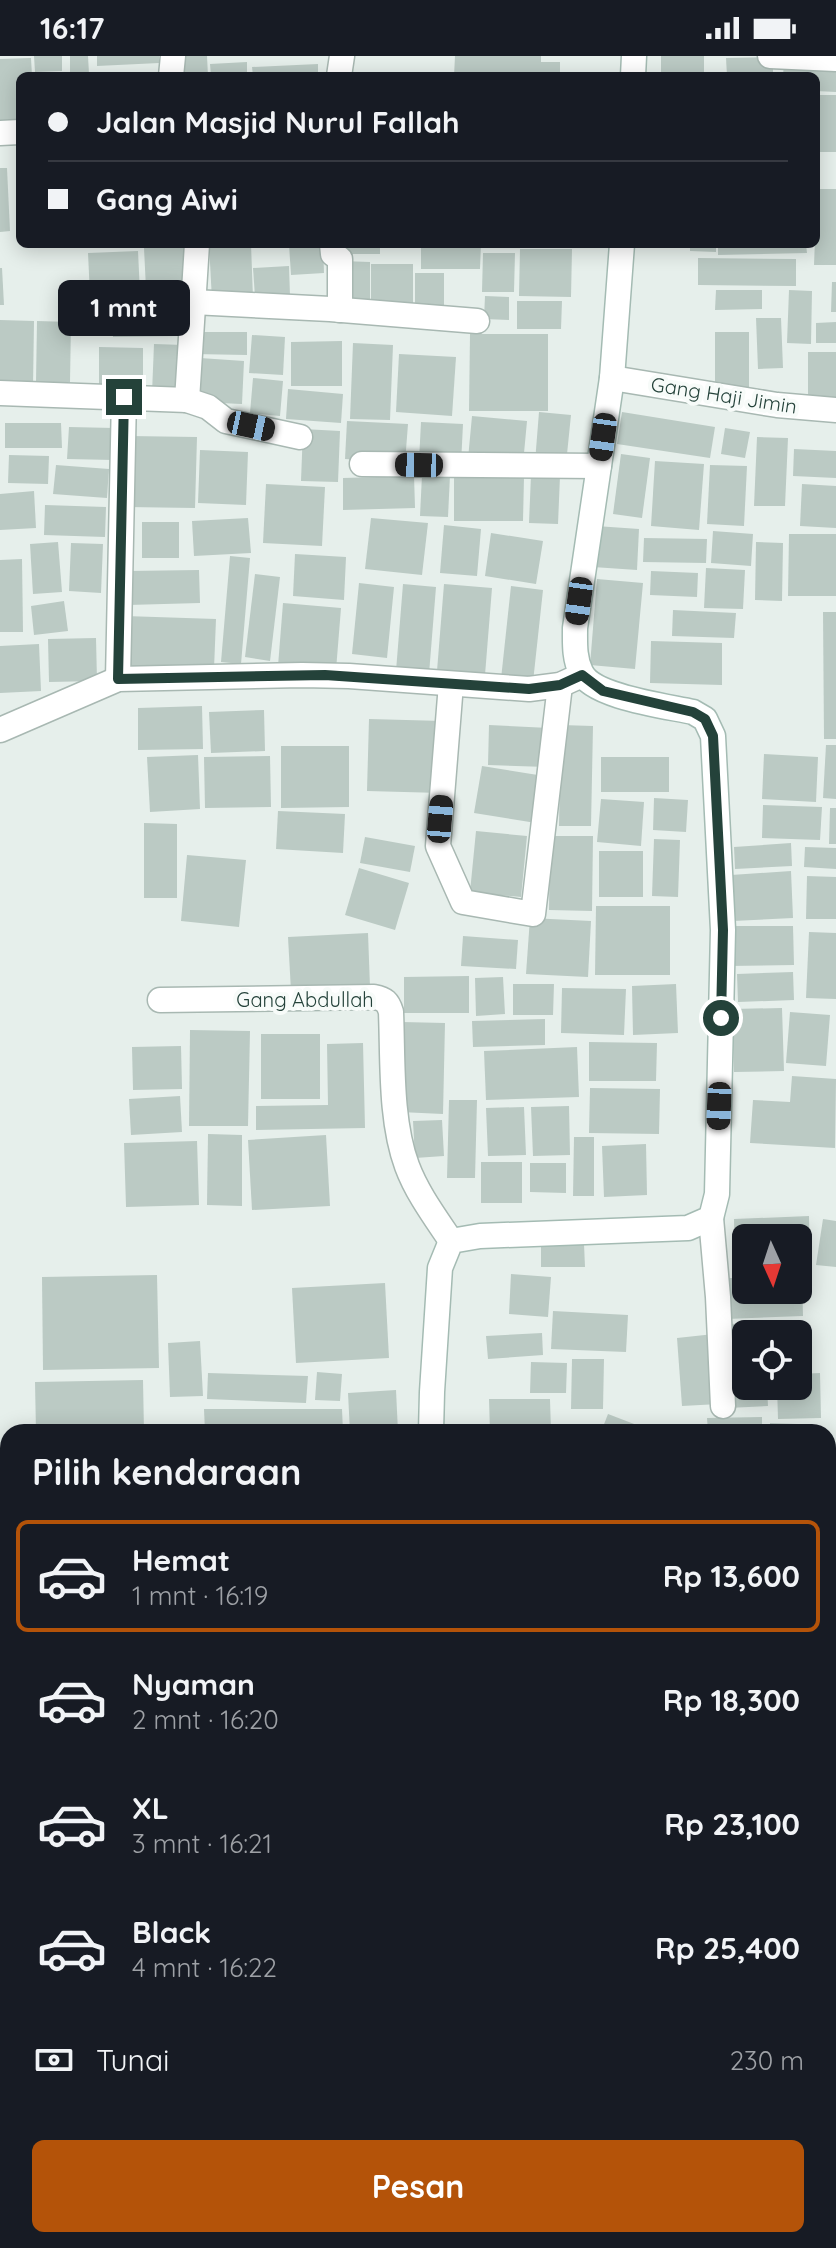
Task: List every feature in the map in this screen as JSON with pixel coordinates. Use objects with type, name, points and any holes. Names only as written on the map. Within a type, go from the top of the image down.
[{"type":"street","points":[[770,56],[836,59]]},
{"type":"street","points":[[187,400],[197,248]]},
{"type":"street","points":[[332,248],[333,254],[340,259],[340,310]]},
{"type":"street","points":[[451,684],[438,846],[463,902],[533,914],[575,653],[575,628],[612,378],[622,248]]},
{"type":"street","points":[[193,302],[477,321]]},
{"type":"street","name":"Gang Haji Jimin","points":[[612,378],[777,405],[836,410]]},
{"type":"street","points":[[0,393],[187,400],[208,407],[226,421],[300,437]]},
{"type":"street","points":[[118,679],[124,397]]},
{"type":"street","points":[[362,464],[599,466]]},
{"type":"street","points":[[0,730],[118,679],[302,675],[529,689],[571,680],[603,691],[693,712],[705,719],[713,736],[723,930],[717,1194],[711,1218],[723,1406]]},
{"type":"street","name":"Gang Abdullah","points":[[160,1000],[384,999],[391,1012],[397,1129],[407,1167],[429,1209],[451,1241]]},
{"type":"street","points":[[431,1424],[440,1268],[451,1241],[480,1236],[688,1228],[711,1218]]},
{"type":"building","points":[[34,56],[62,56],[62,71],[35,72]]},
{"type":"building","points":[[70,56],[88,56],[89,72],[70,72]]},
{"type":"building","points":[[97,56],[159,56],[159,63],[97,66]]},
{"type":"building","points":[[177,56],[207,56],[208,72],[178,72]]},
{"type":"building","points":[[455,56],[541,56],[541,62],[560,62],[560,72],[454,72]]},
{"type":"building","points":[[661,56],[704,56],[704,72],[661,72]]},
{"type":"building","points":[[773,57],[773,72],[727,72],[726,58]]},
{"type":"building","points":[[31,58],[32,72],[16,72],[16,126],[0,127],[0,59]]},
{"type":"building","points":[[247,62],[247,72],[211,72],[210,64]]},
{"type":"building","points":[[784,62],[836,64],[836,92],[820,91],[820,72],[783,72]]},
{"type":"building","points":[[318,64],[318,72],[253,72],[252,67]]},
{"type":"building","points":[[820,95],[836,95],[836,152],[820,152]]},
{"type":"building","points":[[0,168],[7,168],[10,231],[0,232]]},
{"type":"building","points":[[820,189],[836,189],[836,265],[814,265],[815,248],[820,248]]},
{"type":"building","points":[[144,248],[188,248],[191,307],[147,309]]},
{"type":"building","points":[[209,248],[251,248],[253,298],[212,300]]},
{"type":"building","points":[[289,248],[323,248],[324,273],[291,275]]},
{"type":"building","points":[[345,248],[380,248],[380,254],[345,254]]},
{"type":"building","points":[[421,248],[481,248],[480,269],[421,269]]},
{"type":"building","points":[[690,248],[716,248],[716,252],[690,251]]},
{"type":"building","points":[[718,248],[806,248],[807,253],[718,255]]},
{"type":"building","points":[[520,249],[572,249],[571,297],[519,296]]},
{"type":"building","points":[[138,251],[141,315],[91,317],[88,253]]},
{"type":"building","points":[[483,253],[515,253],[514,292],[482,292]]},
{"type":"building","points":[[698,258],[796,259],[796,286],[698,285]]},
{"type":"building","points":[[342,261],[370,262],[370,304],[341,303]]},
{"type":"building","points":[[371,264],[413,264],[413,308],[371,308]]},
{"type":"building","points":[[289,266],[290,296],[255,297],[253,268]]},
{"type":"building","points":[[2,268],[4,305],[0,305]]},
{"type":"building","points":[[415,273],[444,273],[444,311],[415,312]]},
{"type":"building","points":[[832,282],[836,282],[836,312],[831,312]]},
{"type":"building","points":[[716,290],[762,290],[762,309],[715,310]]},
{"type":"building","points":[[789,290],[812,291],[811,344],[787,343]]},
{"type":"building","points":[[485,296],[509,297],[509,320],[484,319]]},
{"type":"building","points":[[517,301],[562,301],[561,329],[517,329]]},
{"type":"building","points":[[756,318],[781,318],[783,368],[758,369]]},
{"type":"building","points":[[0,320],[34,321],[33,387],[0,386]]},
{"type":"building","points":[[37,321],[71,322],[70,382],[36,382]]},
{"type":"building","points":[[181,321],[182,336],[113,337],[112,325]]},
{"type":"building","points":[[836,322],[836,343],[816,343],[816,323]]},
{"type":"building","points":[[195,332],[247,332],[247,355],[193,354]]},
{"type":"building","points":[[715,332],[749,332],[749,388],[715,387]]},
{"type":"building","points":[[470,334],[548,334],[548,411],[469,411]]},
{"type":"building","points":[[252,335],[285,337],[283,375],[249,373]]},
{"type":"building","points":[[342,341],[342,386],[291,386],[291,342]]},
{"type":"building","points":[[353,343],[393,345],[390,420],[350,419]]},
{"type":"building","points":[[154,344],[184,345],[182,394],[152,393]]},
{"type":"building","points":[[99,347],[143,348],[143,389],[99,389]]},
{"type":"building","points":[[808,352],[836,352],[836,397],[808,397]]},
{"type":"building","points":[[399,354],[456,357],[452,416],[396,412]]},
{"type":"building","points":[[200,358],[244,361],[242,404],[197,402]]},
{"type":"building","points":[[253,378],[283,381],[280,416],[250,413]]},
{"type":"building","points":[[288,389],[343,394],[341,423],[286,419]]},
{"type":"building","points":[[539,412],[571,415],[566,464],[535,462]]},
{"type":"building","points":[[622,412],[715,427],[710,458],[617,444]]},
{"type":"building","points":[[472,416],[527,421],[523,464],[468,459]]},
{"type":"building","points":[[347,421],[408,424],[405,463],[345,459]]},
{"type":"building","points":[[421,422],[463,424],[461,464],[419,461]]},
{"type":"building","points":[[5,423],[61,423],[62,448],[5,448]]},
{"type":"building","points":[[69,427],[114,428],[113,460],[67,459]]},
{"type":"building","points":[[725,428],[750,432],[745,458],[721,454]]},
{"type":"building","points":[[303,429],[340,431],[338,482],[301,481]]},
{"type":"building","points":[[129,436],[197,437],[195,508],[127,507]]},
{"type":"building","points":[[757,437],[788,438],[785,506],[754,506]]},
{"type":"building","points":[[794,449],[836,451],[836,478],[793,476]]},
{"type":"building","points":[[200,450],[248,452],[246,505],[198,503]]},
{"type":"building","points":[[621,454],[650,458],[642,518],[613,514]]},
{"type":"building","points":[[9,455],[49,456],[48,484],[8,483]]},
{"type":"building","points":[[655,461],[704,464],[699,530],[651,526]]},
{"type":"building","points":[[56,465],[109,469],[107,498],[53,494]]},
{"type":"building","points":[[710,465],[747,466],[744,526],[707,524]]},
{"type":"building","points":[[422,475],[450,475],[448,517],[420,516]]},
{"type":"building","points":[[531,475],[560,476],[558,524],[529,523]]},
{"type":"building","points":[[414,476],[415,508],[343,510],[343,478]]},
{"type":"building","points":[[454,477],[524,477],[523,521],[454,521]]},
{"type":"building","points":[[266,484],[325,487],[322,546],[263,543]]},
{"type":"building","points":[[802,484],[836,486],[836,528],[800,526]]},
{"type":"building","points":[[34,491],[36,528],[0,530],[0,494]]},
{"type":"building","points":[[45,505],[106,507],[105,537],[44,535]]},
{"type":"building","points":[[248,518],[251,553],[194,556],[192,521]]},
{"type":"building","points":[[371,518],[428,523],[422,575],[365,569]]},
{"type":"building","points":[[142,522],[179,522],[179,558],[142,558]]},
{"type":"building","points":[[444,525],[481,529],[477,576],[440,573]]},
{"type":"building","points":[[596,526],[639,529],[637,570],[593,567]]},
{"type":"building","points":[[713,531],[753,534],[751,566],[711,563]]},
{"type":"building","points":[[491,533],[543,541],[536,584],[485,576]]},
{"type":"building","points":[[789,534],[836,534],[836,596],[788,596]]},
{"type":"building","points":[[644,538],[707,539],[706,563],[643,562]]},
{"type":"building","points":[[58,542],[62,592],[33,594],[30,544]]},
{"type":"building","points":[[756,542],[783,543],[782,601],[755,600]]},
{"type":"building","points":[[71,543],[103,544],[101,593],[69,591]]},
{"type":"building","points":[[295,554],[346,557],[344,600],[293,596]]},
{"type":"building","points":[[230,556],[250,558],[241,664],[221,662]]},
{"type":"building","points":[[22,559],[23,632],[0,632],[0,560]]},
{"type":"building","points":[[706,568],[745,570],[743,609],[704,608]]},
{"type":"building","points":[[199,570],[200,603],[128,605],[128,571]]},
{"type":"building","points":[[651,571],[698,573],[697,597],[650,595]]},
{"type":"building","points":[[255,574],[280,577],[270,661],[245,657]]},
{"type":"building","points":[[597,579],[643,583],[635,669],[590,665]]},
{"type":"building","points":[[359,583],[394,587],[387,658],[352,654]]},
{"type":"building","points":[[403,584],[436,587],[429,674],[396,671]]},
{"type":"building","points":[[444,584],[492,588],[485,675],[437,671]]},
{"type":"building","points":[[511,586],[543,590],[533,682],[501,679]]},
{"type":"building","points":[[64,601],[68,631],[34,635],[31,606]]},
{"type":"building","points":[[283,603],[341,608],[336,670],[278,666]]},
{"type":"building","points":[[673,610],[736,613],[734,638],[672,636]]},
{"type":"building","points":[[823,612],[836,612],[836,739],[824,739]]},
{"type":"building","points":[[125,616],[216,619],[214,669],[124,666]]},
{"type":"building","points":[[96,638],[97,681],[49,682],[48,639]]},
{"type":"building","points":[[651,641],[722,643],[722,685],[650,683]]},
{"type":"building","points":[[39,644],[41,691],[0,693],[0,646]]},
{"type":"building","points":[[202,706],[203,749],[138,750],[138,708]]},
{"type":"building","points":[[264,710],[265,751],[211,753],[209,712]]},
{"type":"building","points":[[369,719],[443,721],[441,793],[367,791]]},
{"type":"building","points":[[489,725],[549,728],[547,767],[488,765]]},
{"type":"building","points":[[561,725],[593,726],[591,826],[559,826]]},
{"type":"building","points":[[826,745],[836,745],[836,799],[823,798]]},
{"type":"building","points":[[281,746],[349,746],[349,807],[281,808]]},
{"type":"building","points":[[764,754],[818,757],[816,802],[762,799]]},
{"type":"building","points":[[198,755],[200,809],[150,812],[147,757]]},
{"type":"building","points":[[270,756],[271,807],[205,808],[204,757]]},
{"type":"building","points":[[601,757],[669,757],[669,792],[601,792]]},
{"type":"building","points":[[482,766],[544,776],[536,823],[474,813]]},
{"type":"building","points":[[654,798],[688,800],[686,832],[653,830]]},
{"type":"building","points":[[601,799],[644,802],[641,846],[597,842]]},
{"type":"building","points":[[763,805],[822,807],[820,840],[762,838]]},
{"type":"building","points":[[830,808],[836,808],[836,844],[829,844]]},
{"type":"building","points":[[278,811],[345,814],[343,853],[276,849]]},
{"type":"building","points":[[144,823],[177,824],[177,898],[144,898]]},
{"type":"building","points":[[476,831],[527,836],[521,897],[470,892]]},
{"type":"building","points":[[550,836],[593,836],[592,911],[549,910]]},
{"type":"building","points":[[365,837],[415,846],[410,872],[360,863]]},
{"type":"building","points":[[654,839],[680,840],[678,897],[652,896]]},
{"type":"building","points":[[791,843],[792,866],[735,869],[734,847]]},
{"type":"building","points":[[805,847],[836,848],[836,869],[804,867]]},
{"type":"building","points":[[599,851],[643,851],[643,897],[599,897]]},
{"type":"building","points":[[187,855],[246,860],[239,927],[181,921]]},
{"type":"building","points":[[359,868],[409,883],[395,930],[345,915]]},
{"type":"building","points":[[791,871],[793,918],[733,921],[731,875]]},
{"type":"building","points":[[807,876],[836,877],[836,919],[806,919]]},
{"type":"building","points":[[596,906],[670,906],[670,975],[595,975]]},
{"type":"building","points":[[530,918],[591,921],[588,977],[526,974]]},
{"type":"building","points":[[727,926],[793,926],[794,965],[728,966]]},
{"type":"building","points":[[809,932],[836,933],[836,999],[806,998]]},
{"type":"building","points":[[368,933],[370,987],[291,991],[288,937]]},
{"type":"building","points":[[463,936],[518,940],[516,969],[461,966]]},
{"type":"building","points":[[793,972],[794,1000],[738,1002],[737,974]]},
{"type":"building","points":[[469,976],[469,1013],[404,1013],[404,977]]},
{"type":"building","points":[[503,977],[505,1014],[476,1016],[475,978]]},
{"type":"building","points":[[513,984],[554,984],[553,1015],[513,1015]]},
{"type":"building","points":[[676,984],[678,1033],[633,1035],[632,986]]},
{"type":"building","points":[[562,988],[626,989],[624,1035],[561,1033]]},
{"type":"building","points":[[782,1008],[784,1071],[734,1072],[732,1009]]},
{"type":"building","points":[[790,1012],[830,1015],[826,1066],[786,1063]]},
{"type":"building","points":[[545,1019],[545,1045],[473,1047],[472,1021]]},
{"type":"building","points":[[402,1022],[445,1023],[443,1114],[400,1112]]},
{"type":"building","points":[[190,1030],[250,1031],[248,1126],[189,1126]]},
{"type":"building","points":[[261,1034],[320,1034],[320,1099],[261,1099]]},
{"type":"building","points":[[589,1042],[657,1043],[656,1081],[589,1081]]},
{"type":"building","points":[[363,1043],[365,1128],[256,1130],[256,1106],[328,1105],[327,1044]]},
{"type":"building","points":[[181,1046],[182,1089],[133,1090],[132,1047]]},
{"type":"building","points":[[577,1047],[579,1097],[486,1100],[484,1051]]},
{"type":"building","points":[[792,1076],[836,1079],[835,1148],[750,1143],[753,1100],[790,1102]]},
{"type":"building","points":[[590,1088],[660,1089],[659,1134],[589,1133]]},
{"type":"building","points":[[180,1096],[182,1132],[131,1135],[129,1099]]},
{"type":"building","points":[[449,1100],[477,1100],[475,1178],[447,1178]]},
{"type":"building","points":[[569,1106],[570,1155],[533,1156],[531,1107]]},
{"type":"building","points":[[524,1107],[526,1155],[488,1156],[486,1108]]},
{"type":"building","points":[[442,1120],[444,1156],[415,1158],[413,1121]]},
{"type":"building","points":[[208,1134],[242,1135],[242,1206],[207,1205]]},
{"type":"building","points":[[326,1135],[330,1206],[252,1210],[248,1140]]},
{"type":"building","points":[[574,1137],[594,1137],[594,1196],[573,1196]]},
{"type":"building","points":[[197,1141],[199,1205],[126,1207],[124,1143]]},
{"type":"building","points":[[646,1144],[647,1195],[604,1197],[602,1146]]},
{"type":"building","points":[[481,1162],[522,1162],[522,1203],[481,1203]]},
{"type":"building","points":[[530,1163],[566,1163],[566,1193],[530,1192]]},
{"type":"building","points":[[809,1216],[809,1224],[734,1224],[734,1219]]},
{"type":"building","points":[[823,1219],[836,1221],[836,1267],[816,1265]]},
{"type":"building","points":[[541,1244],[584,1244],[585,1267],[541,1267]]},
{"type":"building","points":[[511,1274],[551,1277],[548,1317],[509,1314]]},
{"type":"building","points":[[157,1275],[159,1368],[43,1370],[42,1277]]},
{"type":"building","points":[[725,1278],[732,1278],[732,1304],[803,1304],[803,1316],[727,1319]]},
{"type":"building","points":[[385,1283],[389,1358],[296,1363],[292,1288]]},
{"type":"building","points":[[553,1311],[628,1315],[626,1352],[551,1349]]},
{"type":"building","points":[[725,1324],[732,1324],[732,1363],[726,1363]]},
{"type":"building","points":[[542,1333],[543,1355],[488,1359],[486,1336]]},
{"type":"building","points":[[714,1334],[719,1404],[682,1406],[677,1338]]},
{"type":"building","points":[[200,1341],[203,1396],[170,1397],[168,1343]]},
{"type":"building","points":[[572,1359],[604,1359],[603,1409],[571,1409]]},
{"type":"building","points":[[531,1362],[567,1363],[566,1393],[530,1393]]},
{"type":"building","points":[[317,1372],[342,1374],[340,1401],[315,1400]]},
{"type":"building","points":[[208,1373],[308,1376],[306,1403],[207,1399]]},
{"type":"building","points":[[727,1373],[732,1373],[732,1400],[768,1400],[768,1406],[728,1408]]},
{"type":"building","points":[[812,1373],[820,1373],[821,1418],[778,1419],[777,1400],[812,1400]]},
{"type":"building","points":[[143,1380],[144,1424],[36,1424],[35,1382]]},
{"type":"building","points":[[396,1390],[398,1424],[350,1424],[348,1393]]},
{"type":"building","points":[[489,1399],[550,1399],[551,1424],[490,1424]]},
{"type":"building","points":[[204,1409],[342,1409],[343,1424],[205,1424]]},
{"type":"building","points":[[608,1414],[634,1424],[604,1424]]},
{"type":"building","points":[[762,1417],[762,1424],[707,1424],[707,1418]]},
{"type":"route","points":[[124,397],[118,679],[325,675],[529,689],[560,685],[582,675],[603,691],[693,712],[705,719],[713,736],[723,930],[721,1018]]}]
